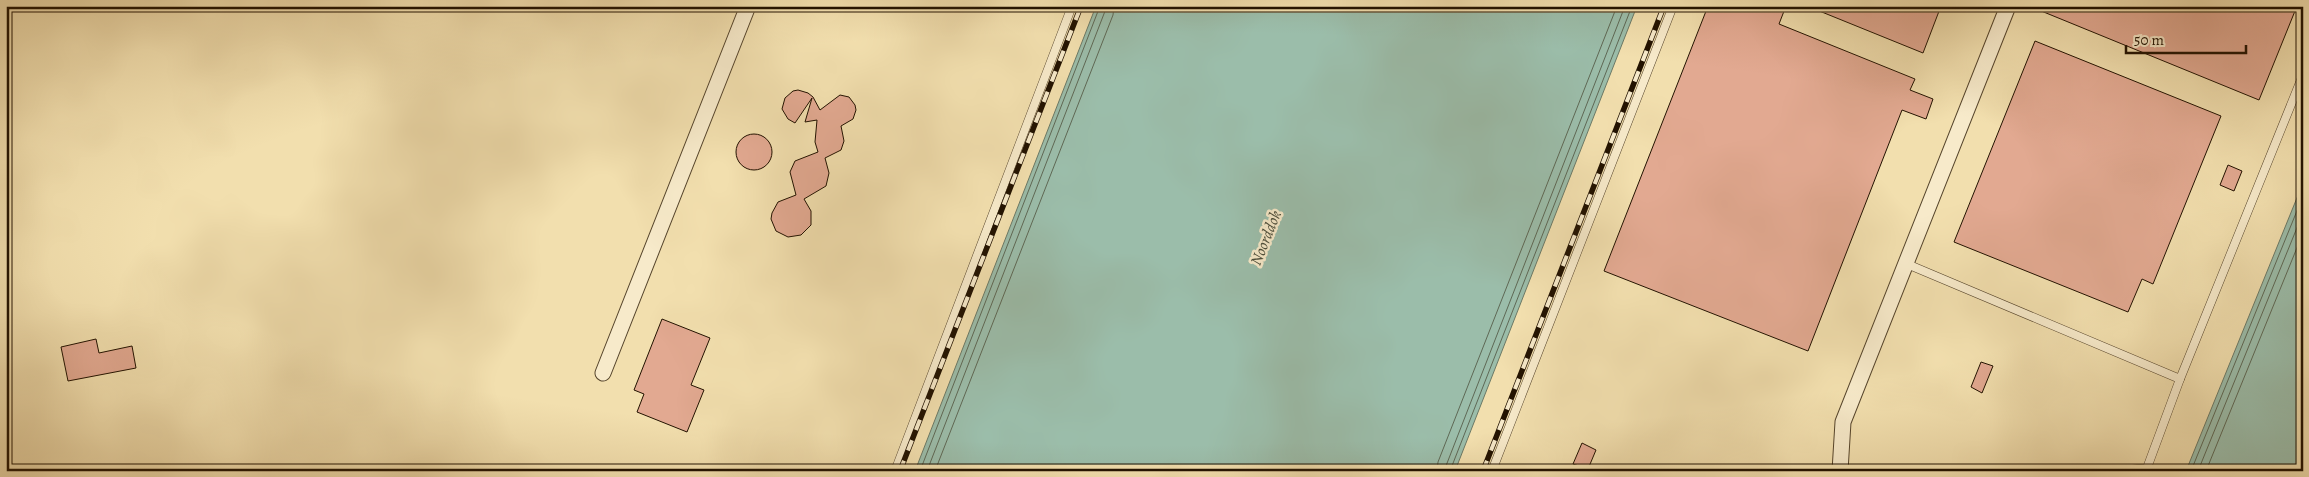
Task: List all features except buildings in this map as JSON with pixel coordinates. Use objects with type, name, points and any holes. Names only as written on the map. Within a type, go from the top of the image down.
[{"type":"street","points":[[603,373],[748,6]]},
{"type":"street","points":[[1840,471],[1843,422],[2008,6]]},
{"type":"lane","points":[[895,471],[1072,6]]},
{"type":"lane","points":[[1492,471],[1673,6]]},
{"type":"lane","points":[[2118,471],[2147,468],[2180,379],[2303,75]]},
{"type":"lane","points":[[1907,264],[2180,379]]},
{"type":"water","name":"Noorddok","points":[[1096,6],[1637,6],[1455,471],[915,471]]},
{"type":"water","points":[[2303,183],[2303,471],[2186,471]]},
{"type":"railway","points":[[900,471],[1081,6]]},
{"type":"railway","points":[[1483,471],[1664,6]]}]
